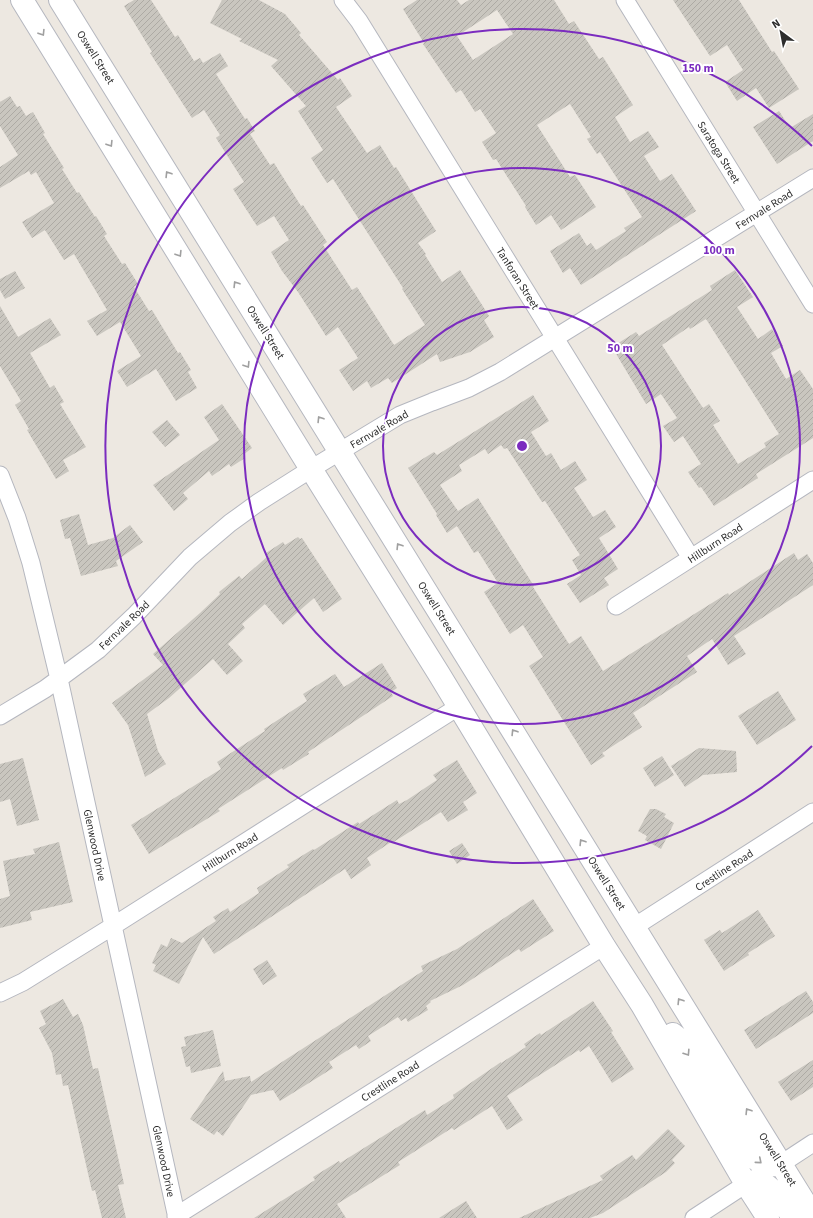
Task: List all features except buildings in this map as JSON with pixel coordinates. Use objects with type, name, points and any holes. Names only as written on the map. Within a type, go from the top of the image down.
[{"type":"main road","points":[[22,0],[458,706],[604,946],[642,1005],[746,1184],[768,1218]]},
{"type":"main road","name":"Oswell Street","points":[[65,2],[340,452],[813,1216]]},
{"type":"main road","points":[[642,1005],[678,1038],[752,1155],[758,1162],[764,1166],[781,1164]]},
{"type":"main road","points":[[746,1184],[757,1180],[772,1189],[793,1218]]},
{"type":"street","name":"Tanforan Street","points":[[343,0],[359,21],[691,558]]},
{"type":"street","name":"Saratoga Street","points":[[625,0],[813,304]]},
{"type":"street","name":"Fernvale Road","points":[[0,716],[59,680],[103,645],[134,616],[190,557],[230,523],[259,502],[400,415],[469,388],[500,372],[813,178]]},
{"type":"street","name":"Glenwood Drive","points":[[0,475],[17,518],[31,563],[59,680],[176,1217]]},
{"type":"street","name":"Hillburn Road","points":[[616,606],[813,480]]},
{"type":"street","name":"Hillburn Road","points":[[0,993],[23,982],[113,926],[458,706]]},
{"type":"street","name":"Crestline Road","points":[[634,927],[813,812]]},
{"type":"street","name":"Crestline Road","points":[[176,1217],[604,946]]},
{"type":"street","points":[[781,1164],[813,1143]]},
{"type":"street","points":[[694,1218],[746,1184]]}]
